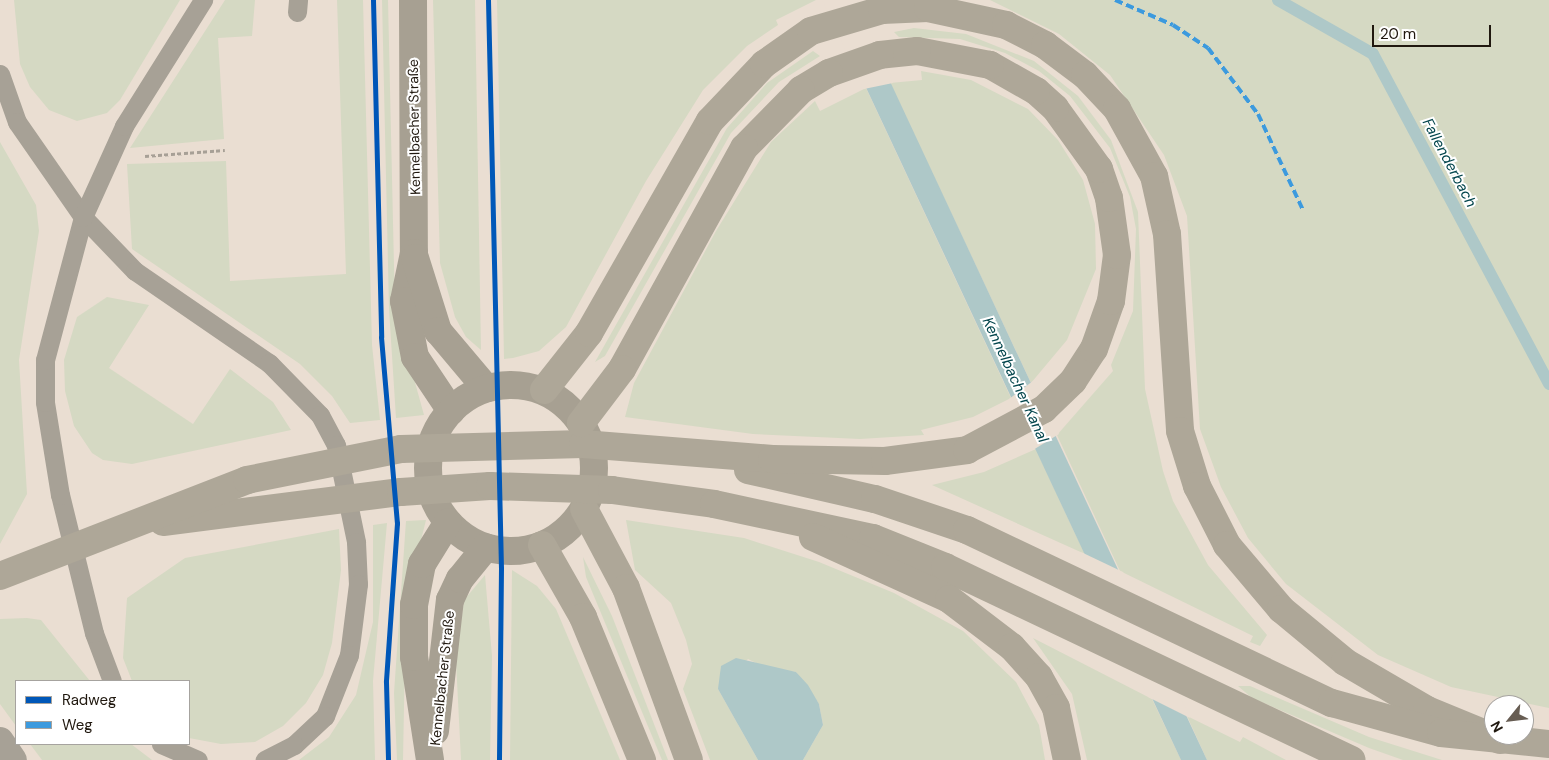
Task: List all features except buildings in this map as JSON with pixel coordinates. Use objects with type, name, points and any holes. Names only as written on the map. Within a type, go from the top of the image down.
[{"type":"highway","points":[[544,390],[589,333],[710,121],[745,80],[811,31],[882,10],[928,8],[1006,25],[1045,45],[1085,75],[1116,110],[1140,146],[1163,204],[1180,431],[1197,486],[1227,545],[1281,609],[1345,662],[1427,710],[1484,733]]},
{"type":"highway","points":[[0,576],[71,546],[124,528],[213,491],[289,468],[446,445],[534,443],[678,452],[885,461],[934,456],[994,439],[1044,409],[1073,381],[1094,349],[1111,301],[1117,255],[1109,198],[1086,146],[1055,108],[1013,77],[962,58],[899,53],[853,62],[829,73],[779,109],[744,148],[622,369],[581,423]]},
{"type":"highway","points":[[678,452],[875,498],[995,542],[1190,637],[1332,703],[1402,725],[1484,738]]},
{"type":"highway","points":[[124,528],[296,505],[490,486],[640,493],[759,514],[872,538],[1039,609],[1217,699],[1351,760]]},
{"type":"highway","points":[[584,509],[604,540],[626,588],[690,760]]},
{"type":"highway","points":[[759,514],[918,584],[979,619],[1040,677],[1056,708],[1067,760]]},
{"type":"highway","points":[[542,545],[583,617],[642,760]]},
{"type":"highway","points":[[1534,743],[1549,744]]},
{"type":"main road","name":"Kennelbacher Straße","points":[[413,0],[414,254],[404,301],[407,327],[415,358],[450,411]]},
{"type":"main road","name":"Kennelbacher Straße","points":[[414,254],[438,331],[486,388]]},
{"type":"main road","points":[[512,384],[544,390],[581,423],[593,455],[594,480],[584,509],[560,536],[542,545],[515,551],[486,547],[448,522],[434,497],[428,471],[439,425],[450,411],[486,388],[512,384]]},
{"type":"main road","name":"Kennelbacher Straße","points":[[431,760],[414,658],[414,605],[422,564],[448,522]]},
{"type":"main road","name":"Kennelbacher Straße","points":[[431,760],[450,600],[460,579],[486,547]]},
{"type":"street","points":[[0,741],[13,760]]},
{"type":"lane","points":[[112,680],[71,546],[45,402],[45,360],[83,217],[124,126],[203,0]]},
{"type":"lane","points":[[0,74],[18,122],[83,217],[135,271],[276,369],[320,416],[336,444],[356,542],[358,584],[349,655],[325,716],[294,745],[265,760]]},
{"type":"lane","points":[[163,745],[198,760]]},
{"type":"path","points":[[110,158],[225,150]]},
{"type":"green space","points":[[14,0],[180,0],[120,100],[107,113],[77,121],[49,110],[30,87],[20,64]]},
{"type":"green space","points":[[225,0],[255,0],[252,36],[218,38],[224,139],[130,148]]},
{"type":"green space","points":[[337,0],[363,0],[372,345],[380,420],[350,423],[332,396],[300,364],[132,249],[127,164],[226,161],[230,281],[346,274]]},
{"type":"green space","points":[[382,0],[388,0],[395,310],[424,415],[396,418],[389,309]]},
{"type":"green space","points":[[433,0],[475,0],[481,350],[466,337],[455,317],[440,263]]},
{"type":"green space","points":[[497,0],[816,0],[776,20],[778,25],[747,46],[703,90],[646,181],[566,327],[539,351],[504,359]]},
{"type":"green space","points":[[990,0],[1549,0],[1549,708],[1534,705],[1534,695],[1488,695],[1451,687],[1378,655],[1286,584],[1248,538],[1221,487],[1200,429],[1187,216],[1164,155],[1110,75],[1059,34]]},
{"type":"green space","points":[[914,28],[966,34],[1034,61],[1078,96],[1111,140],[1138,212],[1145,389],[1163,471],[1173,501],[1208,565],[1267,635],[1260,646],[1250,642],[1253,636],[1120,571],[1057,435],[1113,371],[1111,365],[1133,311],[1136,229],[1130,197],[1110,148],[1070,96],[1039,71],[1005,53],[960,39],[899,37],[894,32]]},
{"type":"green space","points":[[813,51],[820,56],[779,82],[731,133],[605,356],[595,362],[727,128],[767,83]]},
{"type":"green space","points":[[921,71],[971,80],[1028,109],[1058,140],[1083,180],[1095,224],[1096,269],[1067,340],[1031,383],[890,83],[922,80]]},
{"type":"green space","points":[[866,88],[1011,398],[973,417],[921,430],[924,435],[860,439],[753,434],[625,417],[634,383],[716,231],[771,142],[815,101],[820,111]]},
{"type":"green space","points":[[0,142],[36,205],[39,231],[19,360],[27,494],[0,544]]},
{"type":"green space","points":[[107,297],[149,305],[109,368],[193,424],[230,369],[273,402],[291,430],[132,464],[103,460],[92,453],[74,426],[65,391],[64,360],[77,317]]},
{"type":"green space","points":[[1036,449],[1085,554],[932,485],[984,472]]},
{"type":"green space","points":[[426,520],[406,601],[403,760],[397,760],[394,693],[406,521]]},
{"type":"green space","points":[[626,520],[744,538],[819,562],[894,593],[963,631],[1016,682],[1039,725],[1045,760],[803,760],[823,725],[819,704],[796,672],[766,668],[748,659],[718,689],[758,760],[710,760],[683,689],[692,664],[686,640],[671,603],[635,570]]},
{"type":"green space","points":[[387,523],[373,681],[375,760],[299,760],[329,737],[356,695],[373,622],[373,525]]},
{"type":"green space","points":[[339,529],[341,570],[332,643],[323,675],[306,703],[283,726],[255,742],[221,744],[190,738],[190,680],[132,680],[123,658],[127,598],[185,558]]},
{"type":"green space","points":[[583,557],[612,616],[668,760],[662,760],[586,577]]},
{"type":"green space","points":[[512,570],[537,586],[556,609],[620,760],[510,760]]},
{"type":"green space","points":[[485,575],[492,656],[490,760],[461,760],[456,661],[464,600]]},
{"type":"green space","points":[[27,618],[41,620],[89,680],[15,680],[15,725],[0,704],[0,619]]},
{"type":"green space","points":[[1033,638],[1152,699],[1181,760],[1087,760],[1072,694]]},
{"type":"green space","points":[[1238,686],[1250,686],[1369,737],[1442,760],[1403,760],[1369,748],[1252,698]]},
{"type":"green space","points":[[1187,716],[1240,742],[1243,737],[1286,760],[1207,760]]},
{"type":"green space","points":[[31,745],[132,745],[152,760],[42,760]]},
{"type":"water","name":"Kennelbacher Kanal","points":[[825,0],[852,0],[1207,760],[1181,760]]},
{"type":"water","points":[[736,658],[796,672],[808,685],[819,704],[823,725],[803,760],[758,760],[718,689],[721,666]]},
{"type":"pier","points":[[822,0],[855,0],[893,83],[864,89]]},
{"type":"pier","points":[[1033,381],[1059,434],[1033,450],[1009,399]]},
{"type":"pier","points":[[1081,552],[1123,572],[1190,718],[1148,697]]},
{"type":"waterway","name":"Fallenderbach","points":[[1278,0],[1373,54],[1549,384]]},
{"type":"marked path","points":[[1115,0],[1173,25],[1208,48],[1258,114],[1303,210]]},
{"type":"cycle path","points":[[373,0],[381,337],[397,523],[386,682],[388,760]]},
{"type":"cycle path","points":[[488,0],[501,568],[499,760]]}]
